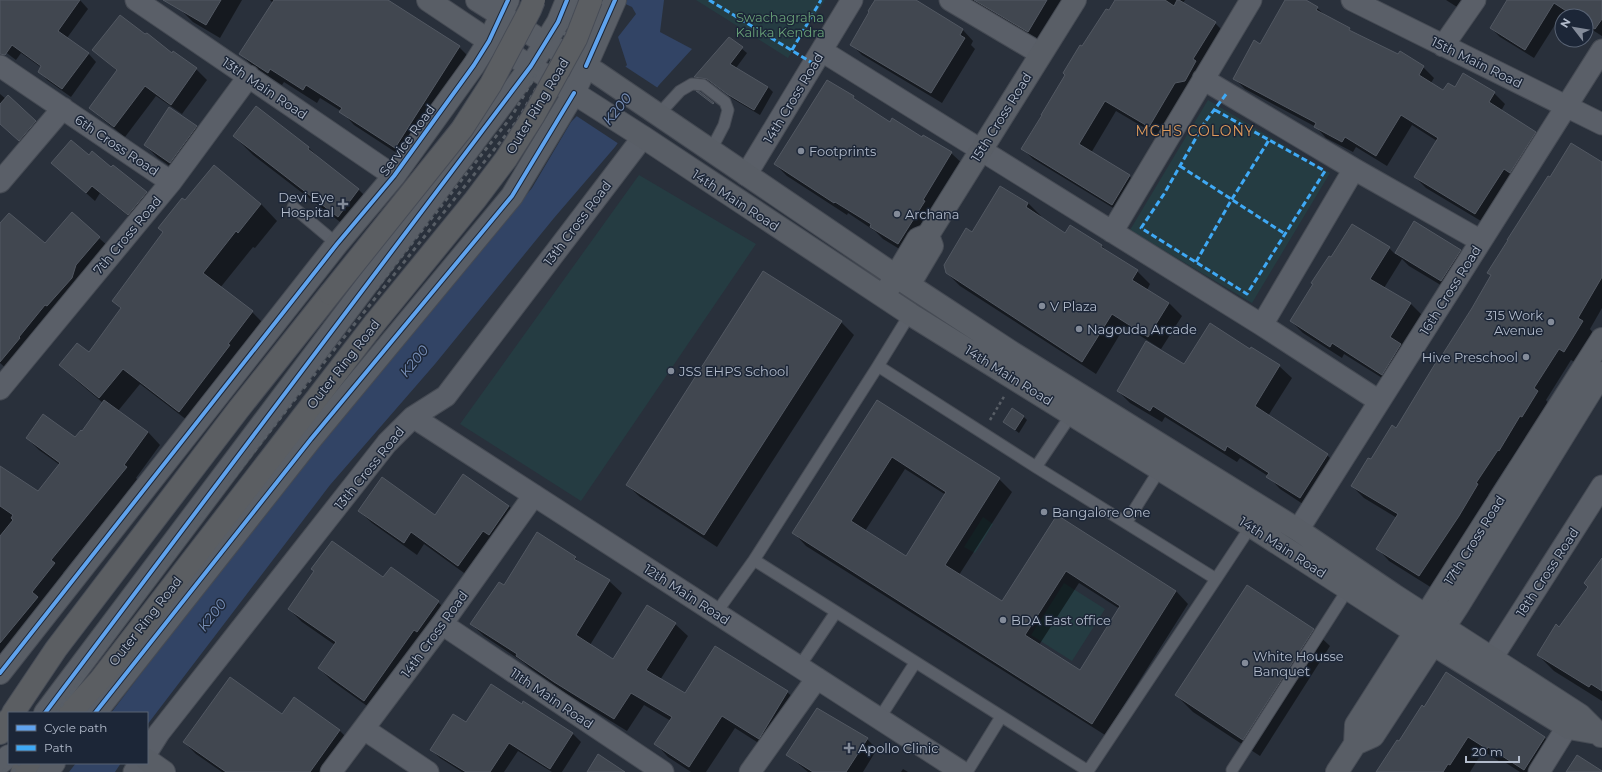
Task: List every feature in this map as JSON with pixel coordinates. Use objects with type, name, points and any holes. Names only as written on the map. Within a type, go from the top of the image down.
[{"type":"highway","points":[[14,712],[60,642],[238,410],[462,129],[491,84],[534,0]]},
{"type":"highway","name":"Outer Ring Road","points":[[73,712],[100,680],[374,324],[475,200],[506,159],[534,115],[576,39],[591,0]]},
{"type":"highway","points":[[0,733],[8,721]]},
{"type":"highway","points":[[22,772],[28,764]]},
{"type":"street","name":"13th Main Road","points":[[136,0],[394,176]]},
{"type":"street","name":"14th Main Road","points":[[428,0],[489,41],[636,133],[897,305],[1251,526],[1348,589],[1492,658],[1580,715],[1600,735]]},
{"type":"street","name":"14th Main Road","points":[[477,0],[504,8],[546,43],[591,70],[652,110],[746,175],[1011,352],[1298,530],[1394,595],[1430,629],[1564,733],[1600,735]]},
{"type":"street","points":[[46,712],[531,66],[558,22],[567,0]]},
{"type":"street","points":[[96,712],[311,439],[512,196],[577,95],[591,70],[615,0]]},
{"type":"street","name":"14th Cross Road","points":[[746,175],[852,0]]},
{"type":"street","points":[[950,0],[1041,54]]},
{"type":"street","name":"15th Cross Road","points":[[897,305],[902,280],[932,246],[928,235],[980,150],[1076,0]]},
{"type":"street","points":[[1112,232],[1251,0]]},
{"type":"street","points":[[1443,46],[1475,0]]},
{"type":"street","name":"15th Main Road","points":[[1361,2],[1443,46],[1602,124]]},
{"type":"street","name":"Service Road","points":[[0,673],[337,244],[394,176],[474,65],[489,41],[504,8]]},
{"type":"street","name":"16th Cross Road","points":[[1298,530],[1602,50]]},
{"type":"street","points":[[822,51],[1262,325],[1379,400]]},
{"type":"street","name":"6th Cross Road","points":[[0,66],[171,182]]},
{"type":"street","name":"7th Cross Road","points":[[0,389],[171,182],[249,76]]},
{"type":"street","points":[[1203,79],[1354,169],[1481,241]]},
{"type":"street","name":"6th Cross Road","points":[[0,182],[63,108]]},
{"type":"street","name":"13th Cross Road","points":[[148,751],[164,727],[388,443],[413,417],[446,396],[636,133]]},
{"type":"street","points":[[1262,325],[1354,169]]},
{"type":"street","name":"17th Cross Road","points":[[1430,629],[1602,339]]},
{"type":"street","name":"17th Cross Road","points":[[1337,772],[1355,744],[1356,725],[1430,629],[1602,373]]},
{"type":"street","name":"12th Main Road","points":[[413,417],[962,772]]},
{"type":"street","name":"18th Cross Road","points":[[1492,658],[1602,486]]},
{"type":"street","name":"14th Cross Road","points":[[331,772],[442,624],[534,495]]},
{"type":"street","name":"11th Main Road","points":[[442,624],[663,772]]},
{"type":"street","points":[[750,772],[817,678]]},
{"type":"street","points":[[364,729],[428,772]]},
{"type":"street","points":[[1539,772],[1564,733]]},
{"type":"street","points":[[0,763],[8,757]]},
{"type":"street","points":[[148,761],[164,772]]},
{"type":"street","points":[[47,772],[53,764]]},
{"type":"lane","points":[[652,110],[692,84],[703,85],[725,102],[728,110],[724,125],[711,150]]},
{"type":"lane","points":[[293,207],[337,244]]},
{"type":"lane","points":[[716,613],[754,560],[878,366],[897,305]]},
{"type":"lane","points":[[878,366],[982,433],[1216,579]]},
{"type":"lane","points":[[1036,467],[1071,415]]},
{"type":"lane","points":[[1126,523],[1160,469]]},
{"type":"lane","points":[[754,560],[1088,771],[1251,526]]},
{"type":"lane","points":[[1232,770],[1348,589]]},
{"type":"lane","points":[[799,667],[836,612]]},
{"type":"lane","points":[[879,718],[915,662]]},
{"type":"lane","points":[[967,772],[1002,717]]},
{"type":"path","points":[[982,433],[1006,393]]},
{"type":"green space","name":"Swachagraha Kalika Kendra","points":[[696,0],[825,0],[788,58]]},
{"type":"green space","points":[[1208,100],[1330,173],[1252,303],[1130,230]]},
{"type":"green space","points":[[639,175],[756,244],[581,501],[460,424]]},
{"type":"green space","points":[[983,517],[993,524],[975,553],[964,547]]},
{"type":"green space","points":[[1064,583],[1105,609],[1072,661],[1031,635]]},
{"type":"water","name":"K200","points":[[617,0],[664,0],[660,32],[692,49],[659,85],[615,147],[554,218],[435,364],[330,485],[148,724],[148,712],[112,712],[298,467],[532,188],[571,122],[627,65],[618,37],[636,14],[632,7]]},
{"type":"water","points":[[75,764],[120,764],[115,772],[69,772]]},
{"type":"pier","points":[[623,65],[658,88],[619,144],[575,115]]},
{"type":"building","points":[[0,0],[80,0],[58,31],[89,53],[62,89],[38,72],[41,66],[12,45],[5,55],[0,54]]},
{"type":"building","points":[[163,0],[221,0],[206,25]]},
{"type":"building","points":[[274,0],[388,0],[460,46],[395,148],[339,112],[342,108],[306,85],[303,90],[270,69],[268,73],[239,54]]},
{"type":"building","points":[[875,0],[916,0],[963,29],[960,35],[965,38],[931,93],[850,45]]},
{"type":"building","points":[[974,0],[1047,0],[1028,32]]},
{"type":"building","points":[[1115,0],[1165,0],[1174,6],[1177,0],[1179,0],[1216,22],[1193,59],[1196,61],[1185,81],[1175,83],[1149,127],[1105,101],[1079,144],[1130,175],[1112,205],[1021,149],[1065,75],[1063,73],[1080,45],[1082,46],[1106,9],[1109,10]]},
{"type":"building","points":[[1285,0],[1306,0],[1318,7],[1316,10],[1350,28],[1349,30],[1398,54],[1400,51],[1424,66],[1419,75],[1443,90],[1448,83],[1455,87],[1463,73],[1495,92],[1489,102],[1536,132],[1510,173],[1504,169],[1475,214],[1414,177],[1438,138],[1401,115],[1376,156],[1345,137],[1342,142],[1314,127],[1316,123],[1233,79],[1254,40],[1260,44]]},
{"type":"building","points":[[1507,0],[1602,0],[1602,19],[1595,29],[1594,8],[1562,8],[1554,3],[1525,50],[1490,28]]},
{"type":"building","points":[[120,15],[145,34],[147,33],[172,53],[173,51],[197,68],[171,105],[145,86],[114,127],[89,108],[117,70],[92,50]]},
{"type":"building","points":[[729,37],[743,47],[730,64],[768,87],[754,110],[727,94],[707,79],[694,77]]},
{"type":"building","points":[[827,80],[854,96],[853,98],[890,122],[892,118],[922,137],[923,135],[952,152],[923,200],[925,201],[898,244],[870,227],[871,224],[835,202],[834,203],[774,164]]},
{"type":"building","points":[[696,91],[700,92],[714,103],[713,104]]},
{"type":"building","points":[[8,95],[36,121],[19,141],[0,124],[0,104]]},
{"type":"building","points":[[256,106],[309,147],[308,149],[359,189],[338,217],[233,136]]},
{"type":"building","points":[[169,107],[197,126],[170,163],[144,145]]},
{"type":"building","points":[[71,140],[89,155],[92,151],[111,167],[113,165],[147,192],[128,215],[92,186],[86,193],[51,163]]},
{"type":"building","points":[[1571,143],[1602,162],[1602,277],[1578,318],[1583,321],[1564,352],[1559,349],[1534,388],[1538,391],[1522,417],[1520,416],[1499,451],[1498,450],[1476,483],[1478,484],[1459,516],[1419,576],[1376,549],[1398,514],[1351,486],[1368,458],[1371,459],[1392,425],[1396,428],[1438,359],[1439,360],[1472,308],[1491,275],[1487,273],[1507,240]]},
{"type":"building","points":[[214,165],[261,204],[238,233],[236,231],[203,273],[253,311],[228,344],[230,345],[179,412],[123,369],[99,398],[59,365],[77,343],[89,352],[121,308],[112,301],[163,232],[158,228],[182,198],[185,200]]},
{"type":"building","points":[[1000,186],[1028,203],[1026,207],[1065,233],[1070,225],[1102,245],[1101,247],[1138,270],[1132,280],[1169,303],[1148,337],[1112,314],[1082,362],[946,273],[944,265],[966,228],[972,232]]},
{"type":"building","points":[[72,212],[100,237],[76,265],[72,278],[47,306],[45,305],[0,362],[0,223],[9,213],[45,243]]},
{"type":"building","points":[[1414,221],[1461,250],[1441,281],[1395,253]]},
{"type":"building","points":[[1352,224],[1390,247],[1370,279],[1411,303],[1390,337],[1401,344],[1382,375],[1332,343],[1330,347],[1290,321],[1313,284],[1311,283],[1329,256],[1331,257]]},
{"type":"building","points":[[763,271],[842,321],[704,535],[626,485]]},
{"type":"building","points":[[1210,323],[1250,349],[1251,347],[1280,365],[1255,406],[1328,454],[1300,498],[1266,477],[1269,473],[1227,446],[1225,451],[1153,406],[1150,411],[1117,391],[1146,341],[1184,364]]},
{"type":"building","points":[[104,400],[148,432],[124,465],[127,467],[51,560],[55,563],[32,592],[38,597],[0,643],[0,536],[13,520],[11,518],[13,515],[0,506],[0,466],[38,491],[60,463],[26,438],[43,414],[75,437],[81,430],[82,431]]},
{"type":"building","points":[[877,400],[1000,478],[945,565],[1002,601],[1057,515],[1176,591],[1092,724],[792,533]],"holes":[[[892,457],[946,492],[906,556],[851,521]],[[1066,571],[1120,606],[1080,670],[1025,635]]]},
{"type":"building","points":[[1012,408],[1024,416],[1015,430],[1003,422]]},
{"type":"building","points":[[463,474],[509,506],[489,535],[483,531],[458,566],[411,532],[404,543],[358,511],[382,477],[435,515]]},
{"type":"building","points":[[537,532],[576,557],[574,559],[610,580],[576,635],[613,659],[647,605],[676,623],[646,670],[685,693],[715,646],[788,691],[759,739],[722,716],[689,767],[654,744],[672,717],[631,693],[614,719],[554,682],[516,656],[517,654],[470,624],[499,582],[504,585]]},
{"type":"building","points":[[332,541],[383,577],[391,567],[439,601],[417,632],[414,630],[364,701],[318,668],[336,642],[288,609],[314,571],[311,569]]},
{"type":"building","points":[[1602,558],[1602,691],[1591,684],[1589,687],[1537,655],[1556,624],[1559,627],[1588,587],[1584,583]]},
{"type":"building","name":"White Housse Banquet","points":[[1247,585],[1314,629],[1243,740],[1175,695]]},
{"type":"building","points":[[1446,672],[1545,737],[1524,770],[1488,747],[1487,749],[1468,737],[1450,765],[1448,764],[1443,772],[1376,772],[1397,740],[1399,741],[1422,705],[1424,707]]},
{"type":"building","points":[[230,677],[282,714],[294,697],[340,730],[310,772],[226,772],[183,742]]},
{"type":"building","points":[[491,684],[522,704],[523,701],[573,733],[550,769],[509,743],[490,772],[466,772],[430,750],[453,714],[466,722]]},
{"type":"building","points":[[817,708],[868,738],[846,772],[813,772],[786,755]]},
{"type":"building","points":[[598,754],[625,772],[587,772]]},
{"type":"building","points":[[1577,755],[1602,771],[1602,772],[1566,772]]},
{"type":"railway","points":[[376,289],[512,116],[536,74],[559,21],[566,0]]},
{"type":"railway","points":[[57,712],[225,488],[517,121],[543,77],[566,32],[578,0]]},
{"type":"railway","points":[[47,712],[114,621],[208,502]]},
{"type":"railway","points":[[3,772],[8,764]]},
{"type":"railway","points":[[13,772],[19,764]]},
{"type":"marked path","points":[[709,0],[814,64]]},
{"type":"marked path","points":[[792,50],[821,0]]},
{"type":"marked path","points":[[1215,110],[1325,171],[1247,294],[1141,228],[1164,194],[1205,122],[1227,93]]},
{"type":"marked path","points":[[1196,262],[1232,199],[1269,140]]},
{"type":"marked path","points":[[1180,166],[1285,234]]},
{"type":"cycle path","points":[[0,673],[337,244],[394,176],[474,65],[489,41],[508,0]]},
{"type":"cycle path","points":[[46,712],[531,66],[558,22],[567,0]]},
{"type":"cycle path","points":[[586,66],[615,0]]},
{"type":"cycle path","points":[[96,712],[311,439],[512,196],[574,93]]},
{"type":"place","name":"Footprints","points":[[801,151]]},
{"type":"place","name":"Devi Eye Hospital","points":[[343,204]]},
{"type":"place","name":"Archana","points":[[897,214]]},
{"type":"place","name":"V Plaza","points":[[1042,306]]},
{"type":"place","name":"315 Work Avenue","points":[[1551,322]]},
{"type":"place","name":"Nagouda Arcade","points":[[1079,329]]},
{"type":"place","name":"Hive Preschool","points":[[1526,357]]},
{"type":"place","name":"JSS EHPS School","points":[[671,371]]},
{"type":"place","name":"Bangalore One","points":[[1044,512]]},
{"type":"place","name":"BDA East office","points":[[1003,620]]},
{"type":"place","name":"White Housse Banquet","points":[[1245,663]]},
{"type":"place","name":"Apollo Clinic","points":[[849,748]]},
{"type":"district","name":"MCHS COLONY","points":[[1195,131]]}]
